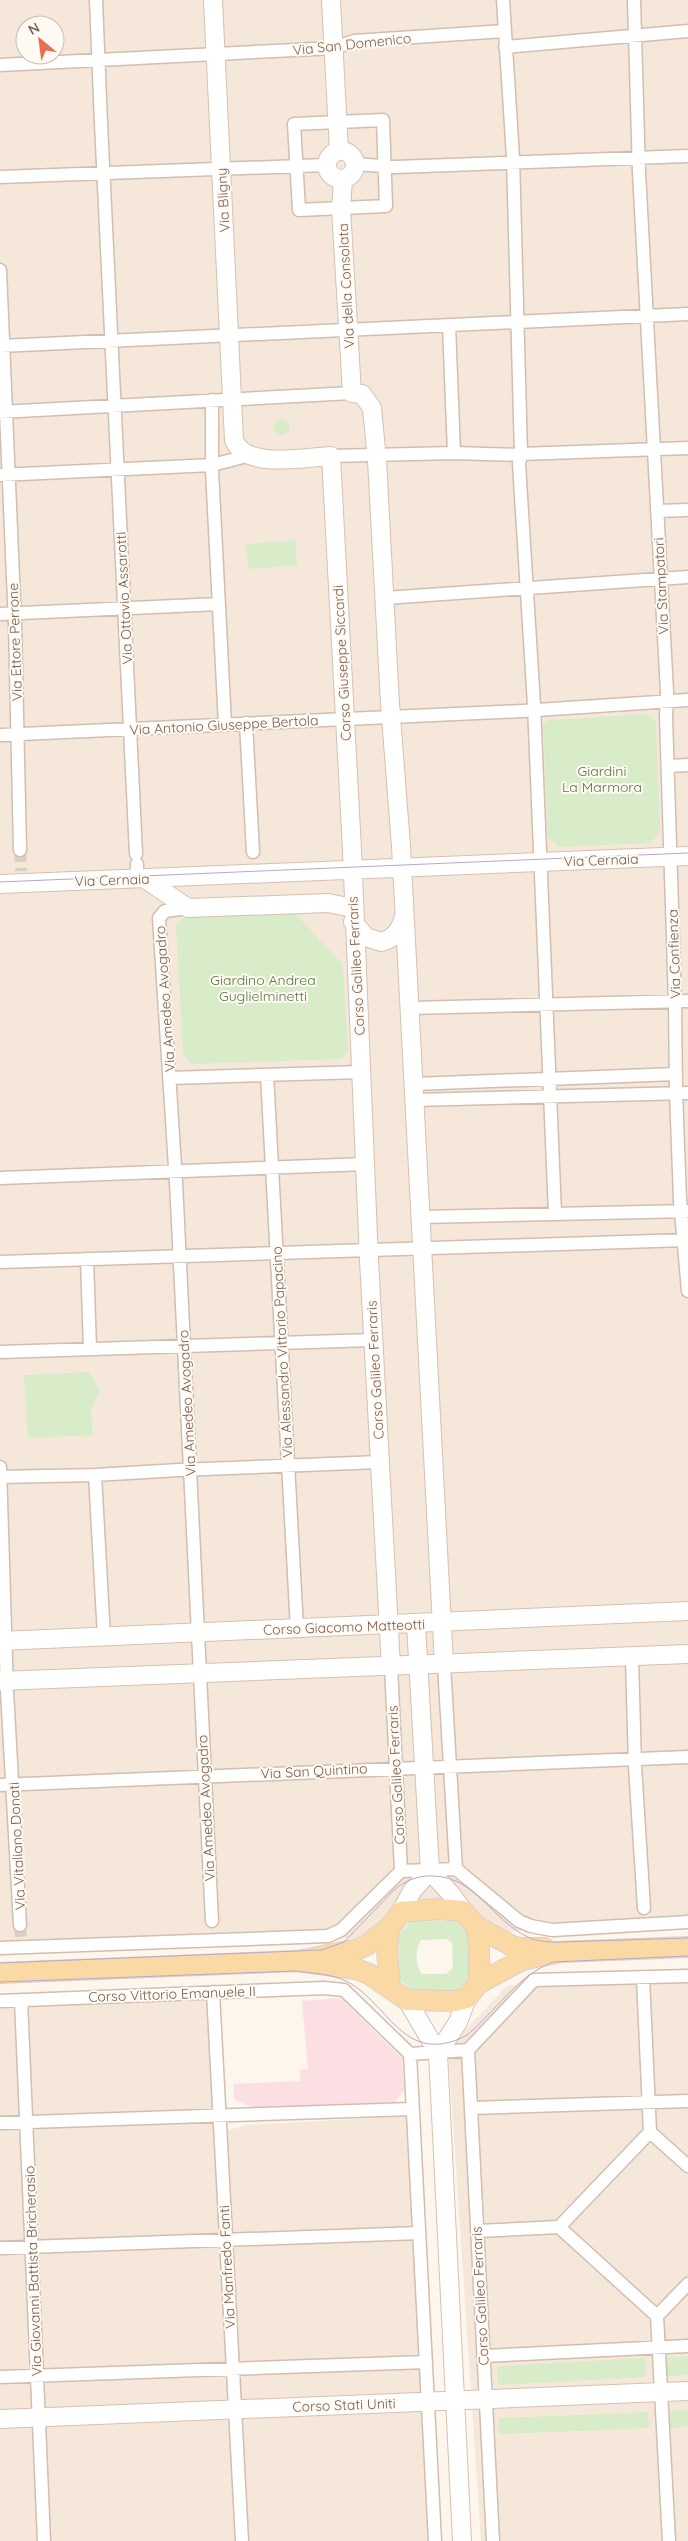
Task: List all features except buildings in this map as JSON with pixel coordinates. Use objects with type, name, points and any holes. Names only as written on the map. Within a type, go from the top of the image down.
[{"type":"main road","points":[[560,1952],[546,1948],[516,1948],[476,1926],[463,1911],[438,1909],[395,1920],[387,1950],[390,1987],[407,2000],[446,2002],[473,1990],[522,1960],[560,1952],[688,1947]]},
{"type":"main road","name":"Corso Vittorio Emanuele II","points":[[0,1973],[298,1961],[358,1949],[367,1945],[395,1920]]},
{"type":"main road","points":[[473,1990],[479,1947],[476,1926]]},
{"type":"main road","name":"Corso Vittorio Emanuele II","points":[[298,1961],[356,1969],[370,1974],[390,1987]]},
{"type":"street","name":"Via Ottavio Assarotti","points":[[96,0],[102,174],[112,342],[130,730],[139,869]]},
{"type":"street","name":"Via Bligny","points":[[213,0],[234,440],[240,450],[247,456]]},
{"type":"street","points":[[331,0],[340,150]]},
{"type":"street","points":[[503,0],[514,163],[519,321],[521,454],[519,464],[534,711],[555,1214]]},
{"type":"street","name":"Via Stampatori","points":[[634,0],[639,158],[667,692],[665,702],[668,766],[680,856]]},
{"type":"street","name":"Via San Domenico","points":[[0,65],[215,56],[334,48],[354,41],[505,31]]},
{"type":"street","points":[[505,47],[636,34],[688,31]]},
{"type":"street","points":[[383,120],[385,165],[386,206],[299,210],[294,124],[383,120]]},
{"type":"street","points":[[340,150],[351,155],[355,164],[352,174],[343,179],[330,174],[326,165],[328,157],[340,150]]},
{"type":"street","points":[[355,164],[396,167],[688,156]]},
{"type":"street","points":[[0,178],[326,165]]},
{"type":"street","name":"Via della Consolata","points":[[343,179],[341,209],[352,393]]},
{"type":"street","name":"Via Ettore Perrone","points":[[0,270],[4,475],[14,614],[19,734],[20,850]]},
{"type":"street","points":[[2,345],[112,342],[348,329],[688,314]]},
{"type":"street","points":[[449,325],[454,453]]},
{"type":"street","points":[[3,412],[352,393],[362,394],[372,408],[385,598],[396,865],[404,914],[410,1008],[456,1869]]},
{"type":"street","points":[[212,400],[212,464],[226,724]]},
{"type":"street","points":[[4,475],[212,464],[247,456],[265,459],[454,453],[521,454],[688,448]]},
{"type":"street","name":"Corso Giuseppe Siccardi","points":[[331,456],[345,718],[356,871]]},
{"type":"street","points":[[657,511],[688,510]]},
{"type":"street","points":[[385,598],[688,577]]},
{"type":"street","points":[[0,614],[219,604]]},
{"type":"street","name":"Via Antonio Giuseppe Bertola","points":[[0,735],[534,711],[688,700]]},
{"type":"street","points":[[246,723],[253,861]]},
{"type":"street","points":[[668,766],[688,765]]},
{"type":"street","name":"Via Cernaia","points":[[224,875],[253,861],[356,871],[396,865],[514,864],[680,856]]},
{"type":"street","name":"Via Confienza","points":[[680,856],[682,1001],[676,1074],[682,1093],[688,1291]]},
{"type":"street","points":[[139,869],[188,908],[325,903],[353,915],[366,937],[381,942],[392,937],[398,931],[404,914]]},
{"type":"street","name":"Via Cernaia","points":[[0,884],[21,877],[139,869],[224,875],[256,884],[330,882],[356,871]]},
{"type":"street","name":"Corso Galileo Ferraris","points":[[356,871],[353,915],[401,1872]]},
{"type":"street","name":"Via Amedeo Avogadro","points":[[188,908],[165,911],[159,918],[175,1172],[212,1931]]},
{"type":"street","points":[[410,1008],[682,1001]]},
{"type":"street","points":[[170,1078],[361,1072]]},
{"type":"street","points":[[414,1092],[549,1078],[676,1074]]},
{"type":"street","name":"Via Alessandro Vittorio Papacino","points":[[267,1075],[297,1629]]},
{"type":"street","points":[[414,1092],[550,1095],[682,1093]]},
{"type":"street","points":[[0,1178],[366,1164]]},
{"type":"street","points":[[421,1217],[685,1211]]},
{"type":"street","points":[[0,1262],[685,1240]]},
{"type":"street","points":[[86,1259],[90,1349]]},
{"type":"street","points":[[0,1352],[373,1340]]},
{"type":"street","points":[[0,1477],[95,1476],[190,1469],[380,1462]]},
{"type":"street","name":"Via Vitaliano Donati","points":[[0,1467],[3,1681],[14,1785],[20,1926]]},
{"type":"street","points":[[95,1476],[104,1637]]},
{"type":"street","name":"Corso Giacomo Matteotti","points":[[3,1641],[688,1611]]},
{"type":"street","name":"Corso Galileo Ferraris","points":[[416,1624],[430,1871]]},
{"type":"street","points":[[3,1681],[688,1654]]},
{"type":"street","points":[[632,1656],[635,1759],[645,1917]]},
{"type":"street","name":"Via San Quintino","points":[[0,1785],[688,1757]]},
{"type":"street","points":[[0,1948],[21,1944],[212,1931],[328,1936],[341,1930],[401,1872],[456,1869],[518,1921],[531,1926],[552,1930],[645,1917],[688,1922]]},
{"type":"street","points":[[430,1871],[451,1894],[463,1911]]},
{"type":"street","points":[[395,1920],[412,1891],[430,1871]]},
{"type":"street","points":[[435,2541],[410,2054],[468,2050],[534,1980],[688,1976]]},
{"type":"street","points":[[477,2230],[559,2227],[650,2132],[643,1978]]},
{"type":"street","name":"Corso Vittorio Emanuele II","points":[[0,2001],[324,1988],[344,1990],[410,2054]]},
{"type":"street","points":[[438,2053],[458,2022],[473,1990]]},
{"type":"street","name":"Via Manfredo Fanti","points":[[213,1992],[242,2541]]},
{"type":"street","name":"Via Giovanni Battista Bricherasio","points":[[21,2000],[44,2541]]},
{"type":"street","points":[[407,2000],[438,2053],[462,2541]]},
{"type":"street","name":"Corso Galileo Ferraris","points":[[468,2050],[493,2541]]},
{"type":"street","points":[[471,2108],[688,2101]]},
{"type":"street","points":[[0,2123],[412,2109]]},
{"type":"street","points":[[650,2132],[688,2166]]},
{"type":"street","points":[[559,2227],[657,2316],[669,2541]]},
{"type":"street","points":[[0,2248],[419,2233]]},
{"type":"street","points":[[657,2316],[688,2284]]},
{"type":"street","points":[[483,2356],[688,2346]]},
{"type":"street","points":[[0,2377],[426,2362]]},
{"type":"street","name":"Corso Stati Uniti","points":[[0,2419],[688,2391]]},
{"type":"shaded area","points":[[0,0],[688,0],[688,1923],[0,1954]]},
{"type":"shaded area","points":[[688,1980],[688,2541],[481,2541],[448,2048],[507,1986]]},
{"type":"shaded area","points":[[340,1998],[402,2058],[404,2090],[395,2102],[308,2108],[283,2106],[251,2107],[234,2099],[234,2084],[300,2081],[300,2070],[308,2069],[302,2001]]},
{"type":"shaded area","points":[[208,1999],[213,2125],[226,2131],[246,2125],[414,2116],[435,2541],[0,2541],[0,2006]]},
{"type":"green space","points":[[282,419],[288,421],[290,427],[288,433],[282,435],[276,433],[274,427],[276,421]]},
{"type":"green space","points":[[295,540],[297,565],[248,569],[246,544]]},
{"type":"green space","name":"Giardini La Marmora","points":[[648,714],[656,721],[660,832],[650,843],[558,847],[548,837],[543,725],[548,720]]},
{"type":"green space","name":"Giardino Andrea Guglielminetti","points":[[295,913],[343,965],[348,1051],[341,1059],[192,1064],[183,1055],[176,925],[185,917]]},
{"type":"green space","points":[[89,1372],[100,1391],[91,1409],[93,1435],[28,1438],[24,1375]]},
{"type":"green space","points":[[455,1921],[468,1933],[470,1978],[459,1990],[413,1992],[400,1980],[398,1936],[411,1922]],"holes":[[[447,1939],[452,1943],[453,1968],[446,1974],[422,1974],[418,1966],[417,1957],[421,1940]]]},
{"type":"green space","points":[[688,2356],[688,2375],[665,2376],[664,2358]]},
{"type":"green space","points":[[645,2358],[646,2377],[498,2385],[497,2366]]},
{"type":"green space","points":[[688,2410],[688,2427],[669,2428],[668,2411]]},
{"type":"green space","points":[[648,2412],[649,2428],[499,2434],[499,2418]]},
{"type":"tunnel","points":[[20,850],[21,871]]},
{"type":"tunnel","points":[[20,1925],[21,1940]]},
{"type":"tram line","points":[[0,882],[688,853]]},
{"type":"tram line","points":[[0,1963],[322,1950],[344,1942],[394,1890],[407,1881],[422,1876],[448,1878],[461,1884],[484,1901],[515,1930],[536,1940],[559,1942],[688,1938]]},
{"type":"tram line","points":[[0,1982],[295,1971],[315,1973],[336,1977],[348,1982],[362,1992],[397,2027],[410,2037],[424,2043],[440,2044],[467,2035],[524,1979],[553,1962],[688,1956]]}]
